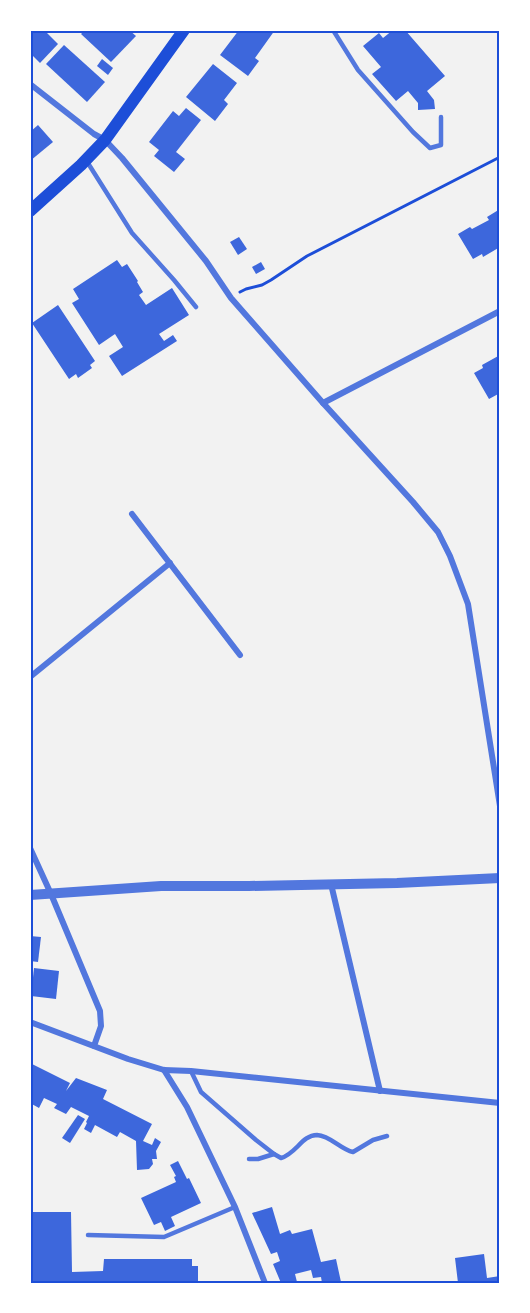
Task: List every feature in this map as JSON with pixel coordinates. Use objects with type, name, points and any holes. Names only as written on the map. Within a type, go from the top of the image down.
[{"type":"main road","points":[[30,211],[105,140],[184,30]]},
{"type":"street","points":[[30,84],[105,140],[122,158],[199,253],[231,298],[438,532],[450,556],[468,604],[500,806]]},
{"type":"street","points":[[323,403],[500,311]]},
{"type":"street","points":[[132,514],[240,655]]},
{"type":"street","points":[[30,677],[170,563]]},
{"type":"street","points":[[30,848],[100,1011],[101,1026],[94,1046]]},
{"type":"street","points":[[30,894],[160,886],[397,883],[500,878]]},
{"type":"street","points":[[331,884],[380,1091]]},
{"type":"street","points":[[30,1022],[164,1070],[500,1103]]},
{"type":"street","points":[[164,1070],[187,1107],[235,1207],[265,1283]]},
{"type":"lane","points":[[333,30],[358,70],[430,148],[441,145],[441,117]]},
{"type":"lane","points":[[86,160],[132,233],[196,308]]},
{"type":"lane","points":[[191,1071],[201,1092],[281,1158],[289,1156],[306,1139],[318,1135],[353,1152],[373,1140],[387,1136]]},
{"type":"lane","points":[[249,1159],[274,1154]]},
{"type":"lane","points":[[88,1236],[164,1237],[235,1207]]},
{"type":"path","points":[[231,298],[246,288],[262,285],[317,251],[500,157]]},
{"type":"building","points":[[30,30],[44,30],[58,44],[40,63],[30,53]]},
{"type":"building","points":[[85,30],[129,30],[136,36],[111,62],[81,34]]},
{"type":"building","points":[[239,30],[275,30],[255,58],[259,61],[248,76],[220,55]]},
{"type":"building","points":[[393,30],[405,30],[445,76],[427,91],[434,100],[435,109],[418,110],[418,103],[408,91],[396,101],[372,74],[381,67],[363,46],[379,33],[383,38]]},
{"type":"building","points":[[64,45],[105,82],[87,102],[46,64]]},
{"type":"building","points":[[102,59],[113,68],[108,75],[97,66]]},
{"type":"building","points":[[213,64],[237,83],[224,100],[228,104],[215,121],[186,97]]},
{"type":"building","points":[[186,108],[201,120],[176,152],[185,159],[174,172],[154,156],[159,150],[149,142],[173,111],[179,116]]},
{"type":"building","points":[[38,125],[53,142],[30,161],[30,132]]},
{"type":"building","points":[[500,209],[500,247],[483,257],[482,254],[473,259],[458,234],[489,220],[487,217]]},
{"type":"building","points":[[239,237],[247,249],[238,255],[230,242]]},
{"type":"building","points":[[117,260],[122,267],[127,264],[138,281],[143,292],[139,295],[146,305],[172,288],[189,315],[159,334],[164,341],[173,335],[177,341],[122,376],[109,356],[123,347],[115,334],[99,345],[72,303],[79,299],[73,289]]},
{"type":"building","points":[[261,262],[265,269],[256,274],[252,267]]},
{"type":"building","points":[[58,305],[95,361],[90,365],[92,368],[78,378],[76,374],[69,379],[32,323]]},
{"type":"building","points":[[500,355],[500,393],[489,399],[474,373],[483,368],[482,365]]},
{"type":"building","points":[[30,936],[41,937],[38,962],[30,961]]},
{"type":"building","points":[[34,968],[59,971],[56,999],[31,996]]},
{"type":"building","points":[[30,1063],[70,1083],[66,1091],[76,1078],[107,1090],[103,1099],[152,1124],[143,1141],[152,1145],[155,1138],[161,1142],[156,1151],[157,1159],[152,1159],[153,1164],[149,1169],[137,1170],[136,1141],[120,1132],[117,1137],[95,1125],[91,1133],[84,1129],[89,1116],[71,1107],[66,1114],[54,1108],[57,1104],[44,1098],[39,1108],[30,1103],[32,1092],[30,1091]]},
{"type":"building","points":[[78,1115],[85,1119],[70,1143],[62,1138]]},
{"type":"building","points":[[178,1161],[201,1203],[171,1217],[175,1226],[165,1231],[161,1222],[154,1225],[141,1198],[176,1182],[174,1177],[176,1176],[170,1165]]},
{"type":"building","points":[[272,1207],[280,1234],[290,1230],[292,1234],[312,1229],[321,1262],[336,1259],[341,1282],[322,1283],[321,1277],[313,1278],[311,1270],[295,1274],[297,1282],[281,1283],[273,1264],[280,1261],[277,1252],[271,1254],[252,1213]]},
{"type":"building","points":[[30,1212],[71,1212],[72,1272],[103,1271],[104,1259],[192,1259],[192,1266],[198,1266],[198,1283],[30,1283]]},
{"type":"building","points":[[484,1254],[487,1278],[500,1276],[500,1283],[458,1283],[455,1258]]}]
